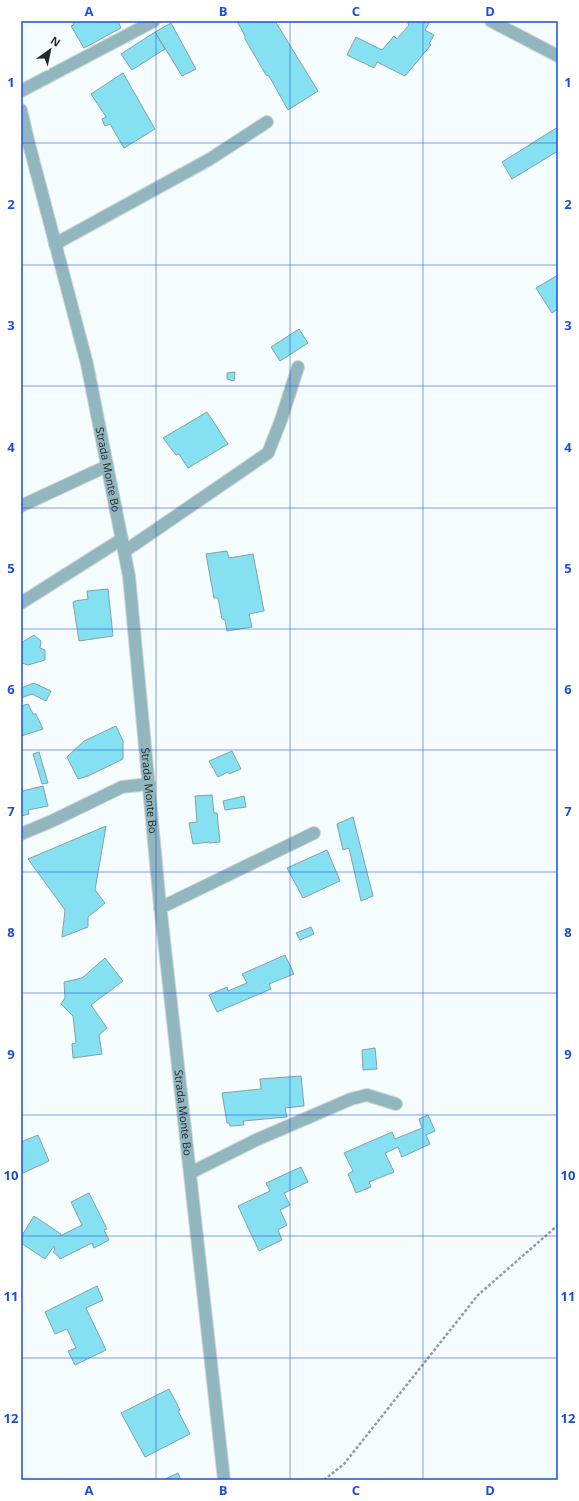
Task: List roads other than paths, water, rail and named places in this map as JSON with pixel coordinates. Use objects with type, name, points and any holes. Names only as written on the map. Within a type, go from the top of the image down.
[{"type":"street","points":[[21,91],[154,21]]},
{"type":"street","points":[[491,21],[558,56]]},
{"type":"street","name":"Strada Monte Bo","points":[[21,110],[87,364],[130,576],[160,908],[224,1480]]},
{"type":"street","points":[[55,244],[210,159],[267,122]]},
{"type":"street","points":[[21,603],[123,545],[268,453],[281,420],[298,367]]},
{"type":"street","points":[[21,506],[107,466]]},
{"type":"street","points":[[21,834],[52,821],[122,787],[149,784]]},
{"type":"street","points":[[160,908],[314,833]]},
{"type":"street","points":[[190,1173],[263,1137],[351,1099],[367,1095],[396,1104]]}]
